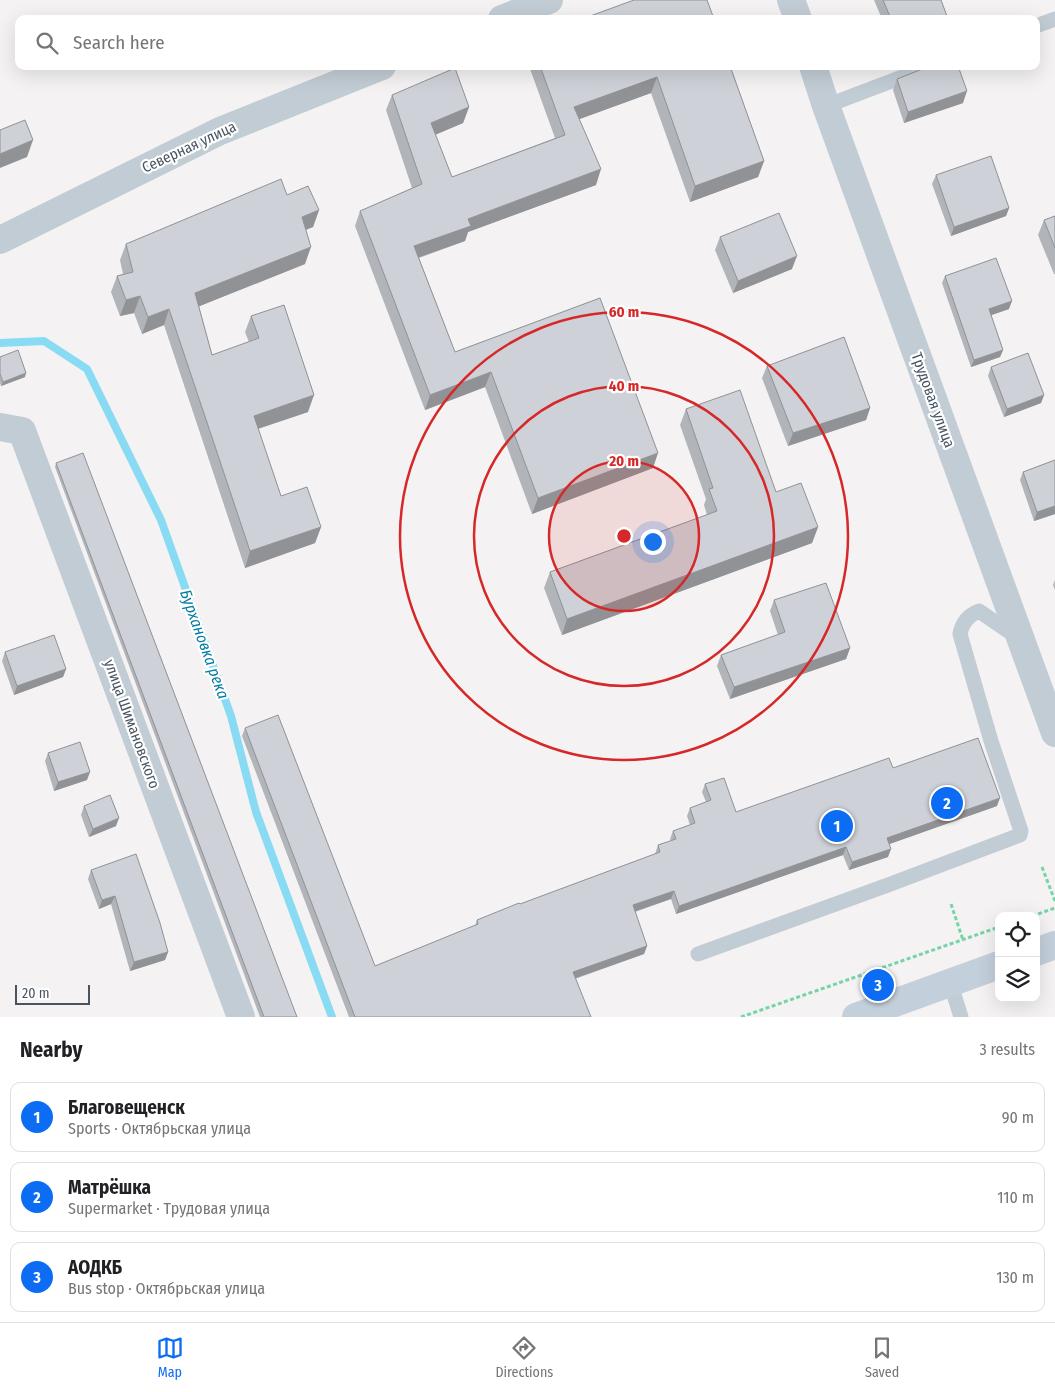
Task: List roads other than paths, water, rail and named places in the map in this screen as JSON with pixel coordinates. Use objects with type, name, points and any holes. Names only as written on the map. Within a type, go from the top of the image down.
[{"type":"main road","points":[[1040,951],[1055,946]]},
{"type":"main road","points":[[856,1017],[995,966]]},
{"type":"street","points":[[512,15],[549,0]]},
{"type":"street","points":[[791,0],[797,15]]},
{"type":"street","name":"Северная улица","points":[[0,240],[220,131],[372,70]]},
{"type":"street","name":"Трудовая улица","points":[[814,70],[1055,733]]},
{"type":"street","name":"улица Шимановского","points":[[11,429],[241,1017]]},
{"type":"lane","points":[[1040,25],[1055,19]]},
{"type":"lane","points":[[826,106],[920,70]]},
{"type":"lane","points":[[698,954],[1020,835],[1021,831],[991,741],[960,634],[966,620],[979,610],[1021,639]]},
{"type":"lane","points":[[950,982],[961,1017]]},
{"type":"waterway","name":"Бурхановка река","points":[[0,343],[44,341],[87,369],[161,520],[231,716],[256,812],[332,1017]]},
{"type":"place","name":"Матрёшка","points":[[947,803]]},
{"type":"place","name":"Благовещенск","points":[[837,826]]},
{"type":"place","name":"АОДКБ","points":[[878,985]]}]
